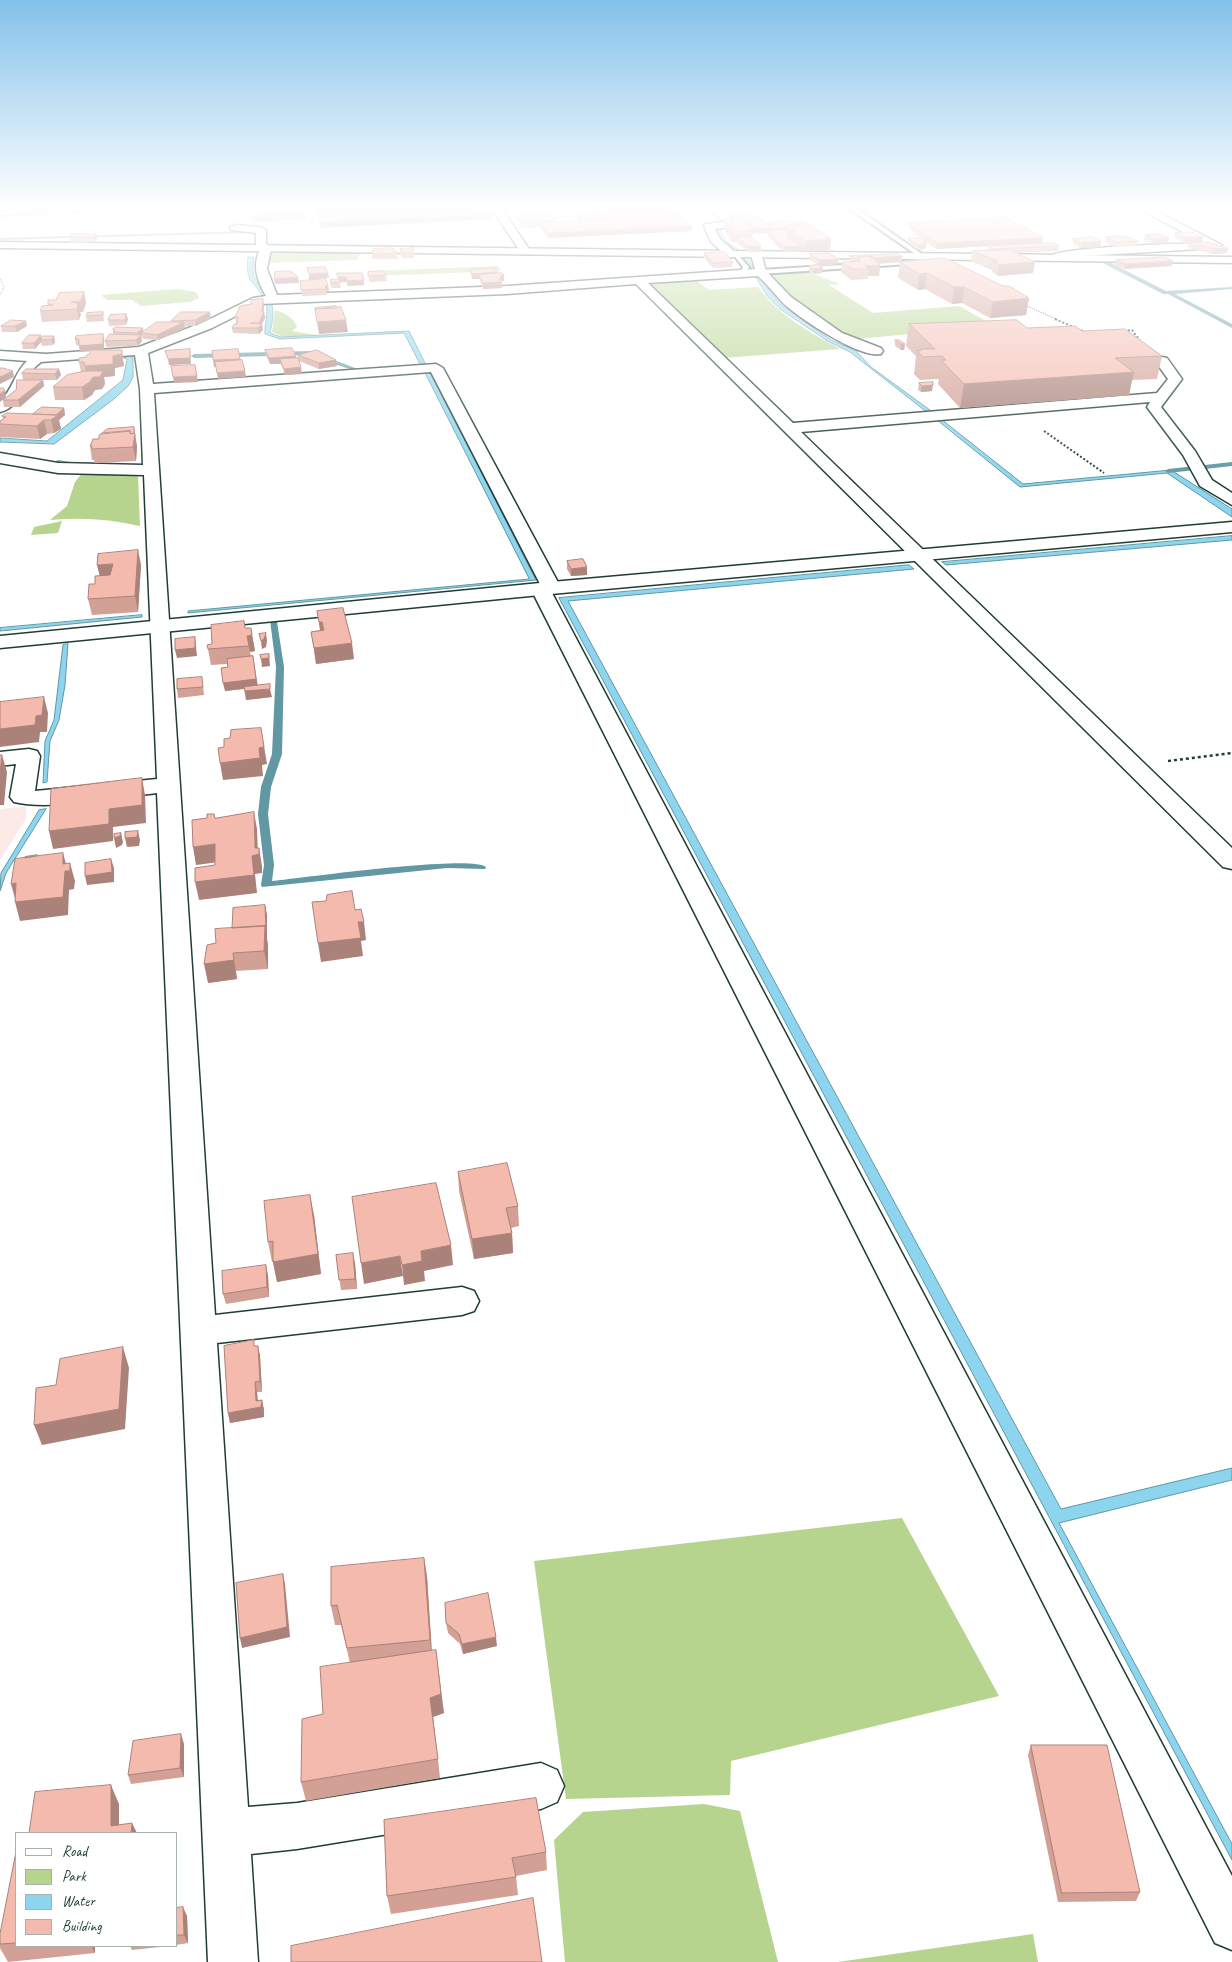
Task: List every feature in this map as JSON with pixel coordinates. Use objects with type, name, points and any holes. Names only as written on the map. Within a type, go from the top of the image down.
[{"type":"street","points":[[6,356],[38,358],[141,351],[208,325],[257,301],[310,298]]},
{"type":"street","points":[[656,298],[1232,862]]},
{"type":"street","points":[[785,298],[815,322],[837,336],[876,351]]},
{"type":"street","points":[[6,356],[25,342]]},
{"type":"street","points":[[141,351],[147,389],[233,1962]]},
{"type":"street","points":[[0,408],[13,396],[12,394],[23,372],[38,358]]},
{"type":"street","points":[[1163,362],[1175,379],[1154,408],[1190,454],[1206,483],[1232,500]]},
{"type":"street","points":[[147,389],[255,374],[436,368],[546,589],[1232,1926]]},
{"type":"street","points":[[144,372],[162,371]]},
{"type":"street","points":[[8,373],[23,372]]},
{"type":"street","points":[[791,428],[1162,397]]},
{"type":"street","points":[[0,458],[58,468],[150,470]]},
{"type":"street","points":[[0,642],[546,589],[1232,527]]},
{"type":"street","points":[[0,759],[29,756],[22,797],[47,798],[169,784]]},
{"type":"street","points":[[199,1330],[462,1301]]},
{"type":"street","points":[[226,1833],[297,1826],[541,1786]]},
{"type":"path","points":[[1018,303],[1088,334]]},
{"type":"path","points":[[1124,331],[1132,330],[1153,360],[1163,362]]},
{"type":"path","points":[[1013,409],[1104,473]]},
{"type":"path","points":[[1133,765],[1232,753]]},
{"type":"shaded area","points":[[26,806],[26,819],[0,860],[0,809]]},
{"type":"green space","points":[[104,298],[199,298],[190,302],[141,306],[132,300],[107,300]]},
{"type":"green space","points":[[660,298],[767,298],[785,315],[840,349],[723,358]]},
{"type":"green space","points":[[791,298],[849,298],[873,313],[959,306],[995,326],[847,340],[802,310]]},
{"type":"green space","points":[[275,310],[291,318],[297,327],[292,331],[316,335],[284,337],[272,332]]},
{"type":"green space","points":[[82,473],[138,476],[140,526],[95,519],[50,520],[67,506],[75,482]]},
{"type":"green space","points":[[62,521],[58,533],[31,535],[34,527]]},
{"type":"green space","points":[[902,1518],[999,1696],[731,1761],[730,1795],[566,1799],[534,1561]]},
{"type":"green space","points":[[704,1804],[740,1811],[778,1962],[565,1962],[554,1840],[583,1812]]},
{"type":"green space","points":[[1033,1934],[1038,1962],[838,1962]]},
{"type":"water","points":[[264,298],[269,298],[273,310],[270,333],[281,337],[409,331],[426,365],[421,366],[404,333],[280,339],[265,334],[266,303]]},
{"type":"water","points":[[769,298],[775,298],[780,304],[831,340],[856,351],[871,367],[934,413],[928,413],[850,352],[829,342],[780,309]]},
{"type":"water","points":[[129,356],[133,358],[133,377],[129,385],[114,399],[54,444],[0,442],[0,438],[47,441],[123,380],[127,359],[124,358]]},
{"type":"water","points":[[424,370],[429,370],[536,580],[188,613],[188,611],[529,579]]},
{"type":"water","points":[[941,419],[1023,484],[1171,470],[1232,509],[1232,517],[1167,473],[1020,487],[937,420]]},
{"type":"water","points":[[1232,536],[1232,540],[946,565],[942,562]]},
{"type":"water","points":[[909,565],[914,569],[568,601],[1061,1509],[1232,1468],[1232,1480],[1059,1523],[1232,1844],[1232,1860],[559,598]]},
{"type":"water","points":[[142,615],[142,617],[0,631],[0,628]]},
{"type":"water","points":[[68,644],[65,685],[59,720],[50,741],[47,782],[43,783],[45,741],[54,720],[63,645]]},
{"type":"water","points":[[46,809],[6,873],[0,891],[1,873],[39,810]]},
{"type":"building","points":[[57,298],[82,298],[81,301],[71,302],[78,303],[77,309],[40,311],[42,306],[53,305],[48,304],[48,300],[56,300]]},
{"type":"building","points":[[984,298],[1029,298],[993,302]]},
{"type":"building","points":[[263,299],[262,312],[264,312],[259,323],[250,323],[262,324],[258,328],[232,328],[234,324],[237,324],[238,317],[235,317],[240,306],[251,304],[251,300]]},
{"type":"building","points":[[336,306],[337,308],[315,309],[315,308]]},
{"type":"building","points":[[341,307],[346,320],[317,322],[315,309]]},
{"type":"building","points":[[103,312],[103,315],[86,316],[87,313]]},
{"type":"building","points":[[181,312],[210,312],[195,320],[171,321]]},
{"type":"building","points":[[126,314],[125,320],[108,320],[110,315]]},
{"type":"building","points":[[11,320],[26,321],[15,326],[1,326]]},
{"type":"building","points":[[1017,320],[1027,328],[1075,326],[1082,331],[1125,329],[1162,356],[1115,358],[1134,372],[964,384],[941,360],[946,360],[942,356],[923,357],[917,351],[921,349],[935,349],[909,324]]},
{"type":"building","points":[[157,322],[184,322],[157,335],[141,333]]},
{"type":"building","points":[[116,327],[143,328],[137,333],[113,332],[115,330],[113,329]]},
{"type":"building","points":[[103,334],[103,344],[79,346],[79,339],[75,339],[76,336]]},
{"type":"building","points":[[110,334],[141,335],[136,340],[105,341]]},
{"type":"building","points":[[29,335],[41,335],[34,343],[22,343]]},
{"type":"building","points":[[43,336],[54,336],[52,339],[41,340]]},
{"type":"building","points":[[895,340],[899,340],[905,344],[901,344]]},
{"type":"building","points":[[292,348],[296,356],[269,358],[265,350]]},
{"type":"building","points":[[190,349],[190,358],[168,359],[165,351]]},
{"type":"building","points":[[238,349],[240,359],[213,360],[212,351]]},
{"type":"building","points":[[90,350],[122,350],[122,354],[113,356],[113,364],[85,366],[84,362],[79,362],[79,358],[86,357],[90,354]]},
{"type":"building","points":[[317,350],[336,360],[319,363],[298,355]]},
{"type":"building","points":[[298,358],[301,367],[284,369],[280,359]]},
{"type":"building","points":[[242,360],[245,371],[217,373],[215,362]]},
{"type":"building","points":[[195,365],[197,376],[173,377],[171,366]]},
{"type":"building","points":[[0,368],[3,368],[13,371],[0,377]]},
{"type":"building","points":[[26,369],[59,369],[55,374],[22,373]]},
{"type":"building","points":[[85,371],[103,371],[100,377],[93,377],[90,382],[82,387],[53,387],[67,375]]},
{"type":"building","points":[[17,380],[43,380],[18,400],[3,400],[16,390]]},
{"type":"building","points":[[933,382],[933,385],[922,386],[919,383]]},
{"type":"building","points":[[0,388],[5,390],[0,394]]},
{"type":"building","points":[[42,407],[64,408],[56,415],[33,414]]},
{"type":"building","points":[[7,413],[58,415],[51,420],[44,420],[37,426],[0,424],[0,421],[6,417],[2,416]]},
{"type":"building","points":[[134,427],[134,433],[131,434],[130,431],[101,434],[107,429]]},
{"type":"building","points":[[130,431],[130,434],[135,433],[133,447],[92,449],[92,446],[90,446],[93,439],[99,439],[99,435],[103,433]]},
{"type":"building","points":[[138,550],[135,596],[88,599],[89,584],[95,584],[95,576],[110,575],[113,564],[97,565],[98,554]]},
{"type":"building","points":[[583,559],[587,567],[571,569],[567,561]]},
{"type":"building","points":[[343,608],[352,643],[314,648],[311,632],[324,630],[322,622],[319,622],[317,611]]},
{"type":"building","points":[[244,621],[245,628],[251,628],[252,635],[247,636],[249,646],[208,649],[207,645],[212,644],[211,625]]},
{"type":"building","points":[[266,633],[264,639],[261,641],[259,634]]},
{"type":"building","points":[[195,637],[195,648],[175,650],[175,639]]},
{"type":"building","points":[[269,654],[269,658],[261,659],[260,655]]},
{"type":"building","points":[[253,656],[256,679],[223,683],[221,668],[228,667],[227,659]]},
{"type":"building","points":[[202,677],[203,687],[177,689],[177,679]]},
{"type":"building","points":[[270,684],[270,689],[245,691],[244,687]]},
{"type":"building","points":[[44,697],[42,715],[36,716],[35,725],[0,729],[0,702]]},
{"type":"building","points":[[261,728],[264,747],[259,748],[260,758],[220,763],[218,748],[224,747],[224,739],[230,738],[231,730]]},
{"type":"building","points":[[0,755],[2,755],[0,774]]},
{"type":"building","points":[[142,778],[142,805],[109,809],[109,824],[49,831],[51,789]]},
{"type":"building","points":[[254,812],[255,848],[259,848],[259,854],[252,856],[254,875],[195,882],[195,868],[215,865],[215,844],[193,847],[192,820],[207,818],[207,814],[214,814],[215,818]]},
{"type":"building","points":[[138,831],[137,837],[125,838],[125,832]]},
{"type":"building","points":[[121,833],[120,836],[114,838],[114,834]]},
{"type":"building","points":[[63,853],[63,864],[70,863],[70,871],[65,871],[63,897],[15,902],[16,883],[11,884],[15,859]]},
{"type":"building","points":[[111,859],[112,872],[85,876],[85,863]]},
{"type":"building","points":[[352,891],[355,910],[361,909],[364,922],[358,922],[361,938],[318,943],[312,902],[326,901],[327,895]]},
{"type":"building","points":[[265,905],[266,929],[265,926],[232,928],[233,908]]},
{"type":"building","points":[[265,926],[264,951],[233,953],[234,960],[204,964],[207,945],[216,943],[215,929]]},
{"type":"building","points":[[507,1163],[518,1206],[506,1208],[512,1233],[472,1239],[458,1172]]},
{"type":"building","points":[[436,1183],[451,1245],[421,1251],[422,1261],[402,1265],[400,1256],[361,1263],[352,1197]]},
{"type":"building","points":[[310,1195],[318,1254],[273,1262],[273,1241],[268,1242],[264,1201]]},
{"type":"building","points":[[353,1253],[355,1279],[339,1280],[336,1255]]},
{"type":"building","points":[[266,1265],[267,1287],[223,1294],[222,1271]]},
{"type":"building","points":[[254,1340],[254,1346],[258,1346],[260,1381],[255,1382],[256,1401],[262,1400],[261,1407],[228,1413],[224,1346]]},
{"type":"building","points":[[123,1347],[119,1409],[34,1425],[36,1388],[56,1385],[60,1359]]},
{"type":"building","points":[[424,1558],[430,1640],[347,1648],[337,1605],[331,1606],[331,1567]]},
{"type":"building","points":[[283,1574],[287,1627],[240,1638],[236,1583]]},
{"type":"building","points":[[488,1593],[496,1637],[462,1644],[459,1634],[446,1623],[445,1603]]},
{"type":"building","points":[[436,1650],[441,1694],[430,1698],[438,1759],[301,1782],[302,1719],[323,1714],[320,1667]]},
{"type":"building","points":[[181,1734],[180,1768],[128,1775],[133,1741]]},
{"type":"building","points":[[1031,1745],[1107,1745],[1140,1892],[1062,1893]]},
{"type":"building","points":[[111,1785],[111,1826],[132,1823],[131,1832],[29,1832],[35,1792]]},
{"type":"building","points":[[536,1798],[546,1852],[512,1858],[516,1877],[387,1896],[384,1820]]},
{"type":"building","points":[[15,1857],[15,1943],[0,1944],[0,1934]]},
{"type":"building","points":[[533,1898],[542,1962],[291,1962],[291,1946]]},
{"type":"building","points":[[183,1907],[184,1935],[178,1935],[178,1908]]},
{"type":"waterway","points":[[1178,298],[1232,326]]},
{"type":"waterway","points":[[194,356],[310,353],[360,371]]},
{"type":"waterway","points":[[58,462],[78,464]]},
{"type":"waterway","points":[[1168,471],[1232,464]]},
{"type":"waterway","points":[[273,622],[280,667],[277,754],[266,787],[263,814],[269,865],[266,885],[447,865],[481,867]]}]
